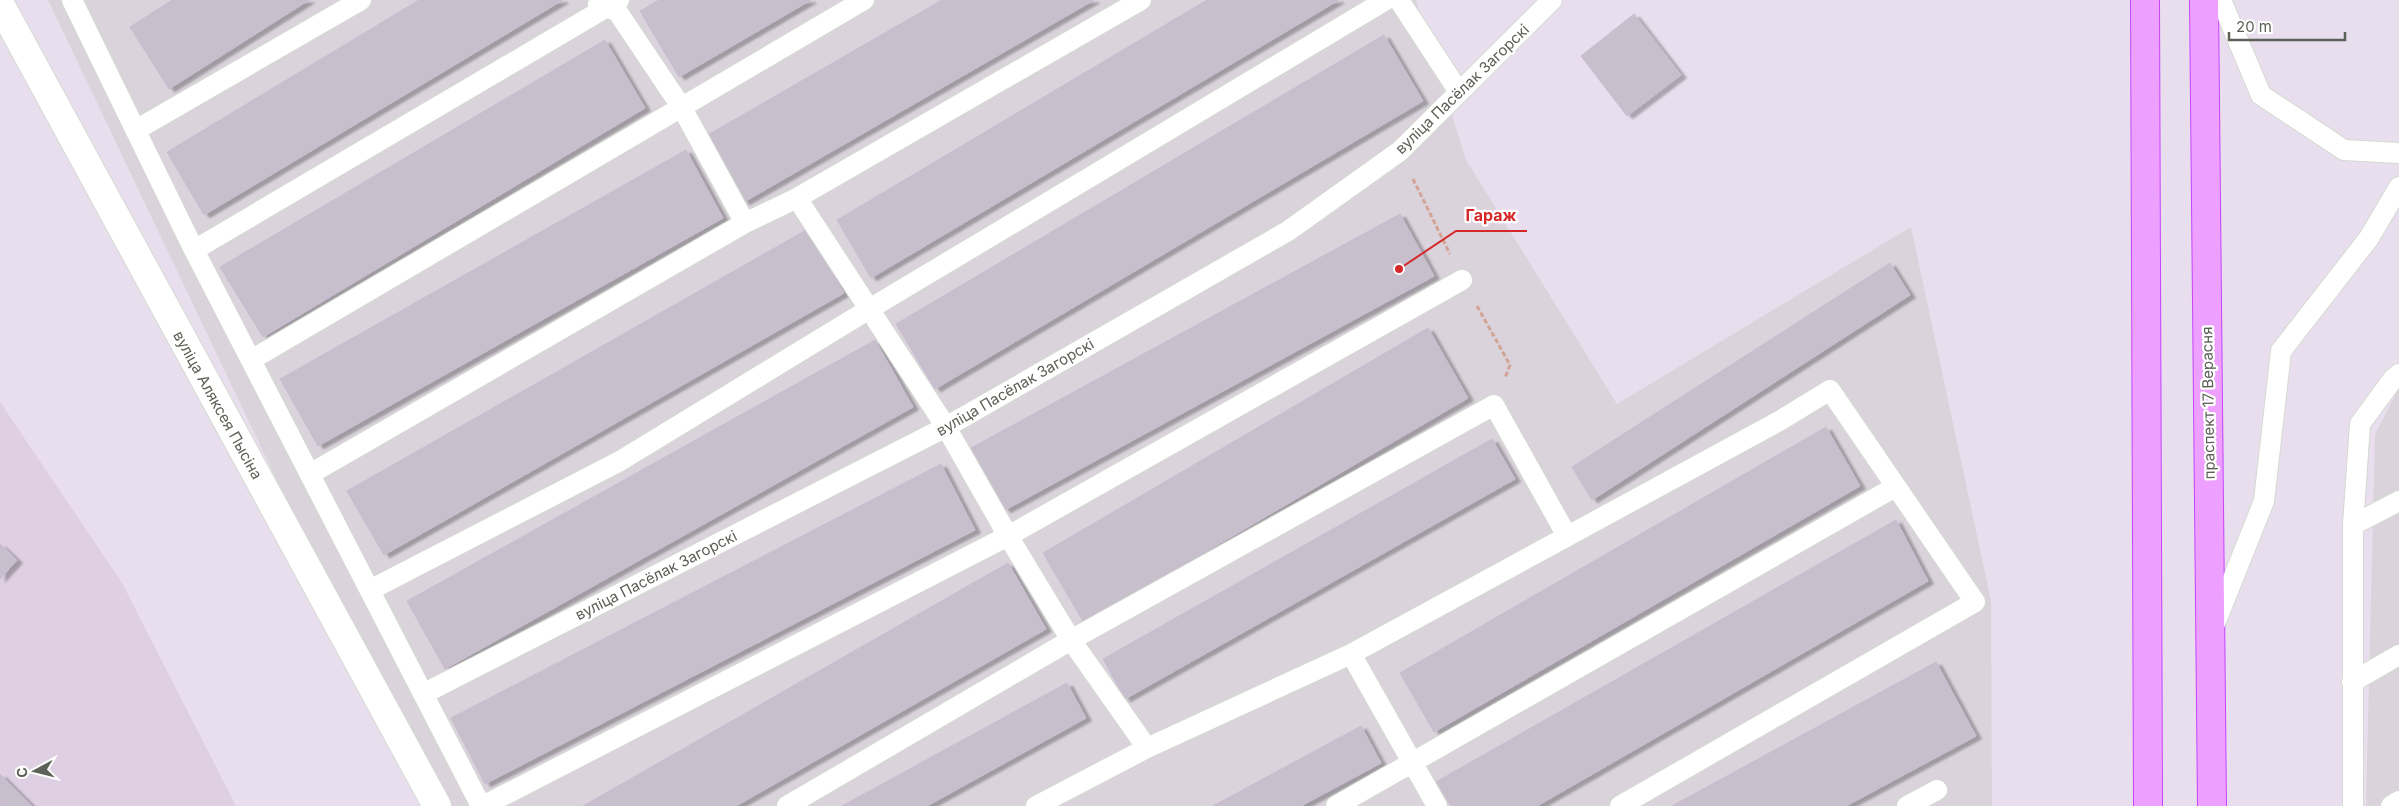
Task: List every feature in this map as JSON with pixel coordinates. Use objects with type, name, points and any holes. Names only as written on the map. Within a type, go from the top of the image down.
[{"type":"main road","points":[[2144,0],[2148,806]]},
{"type":"main road","name":"праспект 17 Верасня","points":[[2204,0],[2212,806]]},
{"type":"street","name":"вуліца Аляксея Пысіна","points":[[0,4],[437,806]]},
{"type":"lane","points":[[72,0],[194,250],[482,806],[1008,536],[1462,280]]},
{"type":"lane","points":[[136,130],[361,0]]},
{"type":"lane","points":[[251,360],[864,0]]},
{"type":"lane","points":[[310,474],[745,222],[797,198],[1141,0]]},
{"type":"lane","points":[[370,590],[620,461],[870,308],[1386,0]]},
{"type":"lane","points":[[1399,0],[1459,92]]},
{"type":"lane","name":"вуліца Пасёлак Загорскі","points":[[423,694],[946,427],[1288,231],[1400,151],[1552,0]]},
{"type":"lane","points":[[2222,0],[2261,95],[2344,150],[2399,153]]},
{"type":"lane","points":[[194,250],[607,2],[617,11],[682,108],[745,222]]},
{"type":"lane","points":[[2210,634],[2264,501],[2280,351],[2369,238],[2399,187]]},
{"type":"lane","points":[[797,198],[946,427],[1008,536],[1071,640],[1147,748]]},
{"type":"lane","points":[[2353,806],[2353,525],[2360,424],[2393,378],[2399,374]]},
{"type":"lane","points":[[1036,806],[1147,748],[1350,654],[1781,420],[1830,390],[1975,602],[1620,806]]},
{"type":"lane","points":[[787,806],[1071,640],[1494,405],[1567,536]]},
{"type":"lane","points":[[1336,806],[1895,487]]},
{"type":"lane","points":[[2353,525],[2399,500]]},
{"type":"lane","points":[[1350,654],[1437,806]]},
{"type":"lane","points":[[2352,682],[2399,655]]},
{"type":"lane","points":[[1907,806],[1936,790]]},
{"type":"lane","points":[[2391,806],[2399,801]]},
{"type":"shaded area","points":[[48,0],[1416,0],[1466,160],[1617,404],[1911,227],[1991,601],[1992,806],[432,806]]},
{"type":"shaded area","points":[[2399,388],[2399,806],[2366,806],[2375,434]]},
{"type":"shaded area","points":[[0,402],[122,583],[236,806],[0,806]]},
{"type":"building","points":[[172,0],[309,0],[169,89],[130,27]]},
{"type":"building","points":[[419,0],[563,0],[204,215],[167,152]]},
{"type":"building","points":[[659,0],[811,0],[679,77],[640,11]]},
{"type":"building","points":[[942,0],[1094,0],[744,202],[706,136]]},
{"type":"building","points":[[1207,0],[1339,0],[871,278],[837,220]]},
{"type":"building","points":[[1634,14],[1681,75],[1627,116],[1581,56]]},
{"type":"building","points":[[1384,35],[1423,101],[935,389],[896,324]]},
{"type":"building","points":[[605,40],[645,108],[263,337],[220,267]]},
{"type":"building","points":[[686,150],[723,218],[318,446],[280,379]]},
{"type":"building","points":[[1400,214],[1434,276],[1005,510],[971,448]]},
{"type":"building","points":[[808,229],[844,293],[384,555],[347,491]]},
{"type":"building","points":[[1890,263],[1910,295],[1592,500],[1572,467]]},
{"type":"building","points":[[1428,328],[1468,398],[1084,623],[1043,553]]},
{"type":"building","points":[[875,340],[913,407],[445,669],[407,601]]},
{"type":"building","points":[[1826,427],[1860,486],[1434,732],[1400,673]]},
{"type":"building","points":[[1492,439],[1515,479],[1125,699],[1103,659]]},
{"type":"building","points":[[941,464],[975,530],[485,784],[451,718]]},
{"type":"building","points":[[1896,520],[1928,581],[1537,806],[1451,806],[1436,782]]},
{"type":"building","points":[[0,544],[17,560],[0,579]]},
{"type":"building","points":[[1008,563],[1046,629],[736,806],[583,806]]},
{"type":"building","points":[[1936,662],[1976,736],[1846,806],[1672,806]]},
{"type":"building","points":[[1067,683],[1086,718],[927,806],[842,806]]},
{"type":"building","points":[[1361,726],[1381,763],[1301,806],[1213,806]]},
{"type":"building","points":[[0,774],[32,806],[0,806]]},
{"type":"place","name":"Гараж","points":[[1399,269]]}]
